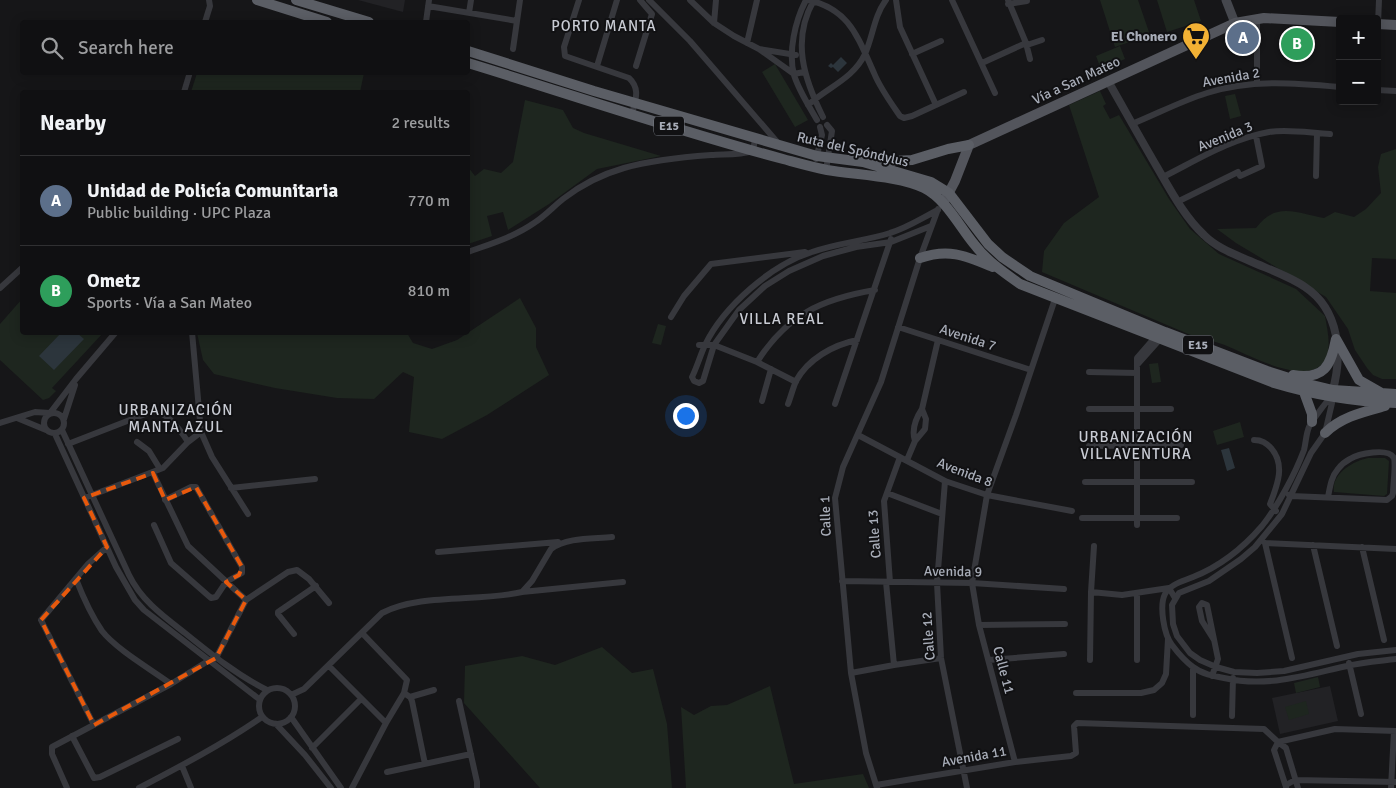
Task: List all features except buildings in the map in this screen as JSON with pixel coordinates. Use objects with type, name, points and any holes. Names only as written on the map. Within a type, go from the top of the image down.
[{"type":"highway","points":[[257,0],[321,20]]},
{"type":"highway","points":[[296,0],[362,20]]},
{"type":"highway","name":"Ruta del Spóndylus","points":[[470,52],[755,139],[817,156],[864,162],[931,182],[949,193],[988,244],[1030,276],[1250,375],[1304,392],[1396,394]]},
{"type":"highway","name":"Ruta del Spóndylus","points":[[470,64],[813,167],[918,186],[925,189],[996,268],[1020,284],[1055,299],[1355,401],[1396,404]]},
{"type":"highway","points":[[864,162],[912,160],[969,145]]},
{"type":"highway","points":[[920,258],[934,253],[951,253],[996,268]]},
{"type":"highway","points":[[1267,371],[1313,376],[1333,358],[1336,338]]},
{"type":"highway","points":[[1336,338],[1359,380],[1384,394]]},
{"type":"highway","points":[[1304,392],[1310,407],[1311,424]]},
{"type":"highway","points":[[1325,433],[1339,422],[1358,414],[1396,404]]},
{"type":"main road","points":[[1226,0],[1235,23]]},
{"type":"main road","name":"Vía a San Mateo","points":[[969,145],[1235,23],[1257,19],[1280,18],[1336,22]]},
{"type":"main road","points":[[1381,24],[1396,26]]},
{"type":"main road","points":[[940,206],[949,193],[969,145]]},
{"type":"street","points":[[206,20],[210,6],[209,0]]},
{"type":"street","points":[[469,13],[471,0]]},
{"type":"street","points":[[512,49],[520,0]]},
{"type":"street","points":[[579,0],[564,52],[565,56],[630,78],[635,83],[637,94],[632,114]]},
{"type":"street","points":[[597,66],[617,0]]},
{"type":"street","points":[[636,66],[652,16],[652,12],[640,0]]},
{"type":"street","points":[[649,0],[690,41],[780,146]]},
{"type":"street","points":[[690,0],[714,23],[759,49],[794,74],[804,72]]},
{"type":"street","points":[[714,23],[716,0]]},
{"type":"street","points":[[747,43],[757,0]]},
{"type":"street","points":[[810,0],[829,7],[838,13],[852,28],[866,52],[875,75],[900,116],[908,118],[964,92]]},
{"type":"street","points":[[810,0],[804,28],[802,54],[804,72],[822,122],[822,135],[813,167]]},
{"type":"street","points":[[810,0],[798,14],[794,30],[794,74],[808,104],[832,131]]},
{"type":"street","points":[[808,104],[854,71],[866,52],[873,27],[886,0]]},
{"type":"street","points":[[896,0],[900,27],[936,105]]},
{"type":"street","points":[[952,0],[995,93]]},
{"type":"street","points":[[1378,15],[1379,0]]},
{"type":"street","points":[[1027,1],[1008,2],[1026,44],[1030,59]]},
{"type":"street","points":[[426,20],[428,3],[469,13],[516,21]]},
{"type":"street","points":[[1257,19],[1257,83]]},
{"type":"street","points":[[982,63],[1026,44],[1042,40]]},
{"type":"street","points":[[912,54],[942,41]]},
{"type":"street","points":[[759,49],[793,56],[802,54]]},
{"type":"street","points":[[185,90],[189,75]]},
{"type":"street","points":[[1108,80],[1177,202],[1204,236],[1216,245],[1296,281],[1314,293],[1328,311],[1336,338],[1338,361],[1332,403],[1325,433],[1311,453],[1282,514],[1263,541],[1241,559],[1209,580],[1179,593],[1172,605],[1172,616],[1177,636],[1190,653],[1200,660],[1234,672],[1284,671],[1347,657],[1395,650],[1396,660],[1349,665],[1284,680],[1258,682],[1233,680],[1212,676],[1194,667],[1167,640]]},
{"type":"street","name":"Avenida 2","points":[[1132,124],[1206,93],[1257,83],[1296,83],[1336,87]]},
{"type":"street","points":[[1381,90],[1396,91]]},
{"type":"street","points":[[822,135],[832,131]]},
{"type":"street","points":[[826,170],[832,131]]},
{"type":"street","name":"Avenida 3","points":[[1163,177],[1223,146],[1256,136],[1281,131],[1330,134]]},
{"type":"street","points":[[1316,176],[1317,134]]},
{"type":"street","points":[[1177,202],[1238,172],[1240,176],[1262,166],[1256,136]]},
{"type":"street","points":[[470,251],[516,234],[539,220],[563,198],[580,187],[624,168],[677,159],[740,154],[753,150],[755,139]]},
{"type":"street","points":[[763,283],[822,253],[891,233],[940,206]]},
{"type":"street","name":"Calle 1","points":[[876,786],[866,753],[851,673],[835,498],[843,467],[881,382],[920,258],[940,206]]},
{"type":"street","points":[[856,244],[891,242],[931,226]]},
{"type":"street","points":[[835,404],[891,242],[891,233]]},
{"type":"street","points":[[671,317],[684,296],[711,264],[813,251],[822,253]]},
{"type":"street","points":[[736,308],[714,345],[703,381],[699,383],[694,381],[692,377],[702,345],[736,308],[763,283],[786,264],[813,251]]},
{"type":"street","points":[[786,264],[789,271]]},
{"type":"street","points":[[0,288],[20,270]]},
{"type":"street","points":[[756,362],[765,349],[793,319],[835,299],[875,290]]},
{"type":"street","name":"Calle 11","points":[[1015,762],[979,625],[972,583],[987,495],[1055,299]]},
{"type":"street","name":"Avenida 7","points":[[898,327],[1031,370]]},
{"type":"street","points":[[1136,522],[1137,358],[1160,334]]},
{"type":"street","points":[[46,430],[44,421],[113,335]]},
{"type":"street","points":[[192,335],[201,432],[212,457],[248,514]]},
{"type":"street","points":[[788,404],[796,382],[806,367],[821,354],[840,344],[857,340]]},
{"type":"street","points":[[914,441],[912,435],[914,426],[922,409],[938,340]]},
{"type":"street","points":[[702,345],[714,345],[756,362],[796,382]]},
{"type":"street","points":[[762,401],[771,369]]},
{"type":"street","points":[[1088,372],[1137,373]]},
{"type":"street","points":[[55,434],[62,430],[64,425],[76,379]]},
{"type":"street","points":[[1091,592],[1122,595],[1169,588],[1202,574],[1226,560],[1255,534],[1274,510],[1304,449],[1311,424],[1332,393]]},
{"type":"street","points":[[907,460],[914,441],[925,429],[926,419],[922,409]]},
{"type":"street","points":[[1089,409],[1171,409]]},
{"type":"street","points":[[68,444],[153,411],[158,412],[178,427],[188,442]]},
{"type":"street","points":[[0,423],[35,412],[60,414],[64,420]]},
{"type":"street","points":[[15,418],[55,434],[106,547],[128,590],[140,605],[208,661],[259,699]]},
{"type":"street","points":[[62,430],[129,576],[139,592],[151,605],[216,658],[267,690]]},
{"type":"street","points":[[84,498],[153,473],[170,461],[188,442],[201,432]]},
{"type":"street","name":"Avenida 8","points":[[858,435],[946,480],[987,495],[1072,511]]},
{"type":"street","points":[[1254,440],[1260,440],[1265,443],[1275,453],[1279,464],[1277,486],[1270,504],[1274,510],[1282,514]]},
{"type":"street","points":[[136,442],[149,451],[160,469]]},
{"type":"street","points":[[1089,446],[1182,445]]},
{"type":"street","points":[[1283,493],[1291,496],[1382,500],[1390,498],[1393,493],[1393,457],[1390,454],[1376,453],[1351,458],[1339,467],[1334,474],[1328,497]]},
{"type":"street","name":"Calle 13","points":[[894,665],[884,501],[900,457]]},
{"type":"street","points":[[153,473],[188,546],[246,600]]},
{"type":"street","points":[[231,488],[315,479]]},
{"type":"street","name":"Calle 12","points":[[946,480],[937,584],[941,658],[967,788]]},
{"type":"street","points":[[1086,482],[1192,482]]},
{"type":"street","points":[[154,525],[171,562],[182,574],[211,598],[216,598],[226,582],[242,573],[242,567],[196,487],[191,487],[165,500]]},
{"type":"street","points":[[887,494],[942,514]]},
{"type":"street","points":[[1082,518],[1136,522],[1177,518]]},
{"type":"street","points":[[1255,534],[1263,541],[1292,658]]},
{"type":"street","points":[[438,552],[612,537]]},
{"type":"street","points":[[1263,541],[1396,549]]},
{"type":"street","points":[[522,592],[532,581],[551,548],[564,542]]},
{"type":"street","points":[[1313,545],[1337,646]]},
{"type":"street","points":[[1090,660],[1094,546]]},
{"type":"street","points":[[94,725],[41,620],[88,564],[106,547]]},
{"type":"street","points":[[1362,547],[1384,640]]},
{"type":"street","points":[[1226,560],[1230,567]]},
{"type":"street","points":[[67,788],[51,749],[52,747],[216,658],[246,600],[288,572],[296,570],[316,586],[329,603]]},
{"type":"street","points":[[76,579],[87,605],[103,632],[112,642],[171,684]]},
{"type":"street","name":"Avenida 9","points":[[842,581],[937,584],[972,583],[1064,589]]},
{"type":"street","points":[[291,695],[304,690],[382,613],[401,605],[623,582]]},
{"type":"street","points":[[294,634],[278,612],[316,586]]},
{"type":"street","points":[[1169,588],[1175,598]]},
{"type":"street","points":[[1076,693],[1141,693],[1154,690],[1162,683],[1166,674],[1167,640],[1162,605],[1169,588]]},
{"type":"street","points":[[1137,593],[1137,660]]},
{"type":"street","points":[[1212,676],[1218,659],[1210,618],[1206,603],[1202,602],[1200,604],[1200,613],[1205,628],[1214,640]]},
{"type":"street","points":[[1200,613],[1210,618]]},
{"type":"street","points":[[979,625],[1065,624]]},
{"type":"street","points":[[352,788],[386,723],[407,695],[407,680],[404,675],[362,633]]},
{"type":"street","points":[[1167,640],[1177,636]]},
{"type":"street","points":[[989,660],[1064,654]]},
{"type":"street","points":[[1347,657],[1361,714]]},
{"type":"street","points":[[851,673],[941,658]]},
{"type":"street","points":[[329,666],[386,723]]},
{"type":"street","points":[[1193,715],[1194,667]]},
{"type":"street","points":[[1232,716],[1234,672]]},
{"type":"street","points":[[1257,673],[1258,682]]},
{"type":"street","points":[[282,689],[291,695],[295,706],[291,718],[286,722],[276,724],[266,721],[262,717],[258,705],[259,699],[267,690],[282,689]]},
{"type":"street","points":[[407,695],[434,690]]},
{"type":"street","points":[[407,695],[412,701],[425,764]]},
{"type":"street","points":[[312,748],[361,699]]},
{"type":"street","points":[[459,701],[477,788]]},
{"type":"street","points":[[139,788],[243,731],[262,717]]},
{"type":"street","points":[[291,718],[341,788]]},
{"type":"street","name":"Avenida 11","points":[[876,786],[1015,762],[1071,756],[1076,753],[1074,726],[1078,723],[1264,729],[1278,742]]},
{"type":"street","points":[[276,724],[332,788]]},
{"type":"street","points":[[1335,730],[1395,731],[1393,784],[1350,785],[1295,780],[1286,786],[1274,750],[1278,742],[1335,730]]},
{"type":"street","points":[[72,736],[94,778],[100,777],[178,739]]},
{"type":"street","points":[[1278,742],[1286,748],[1298,788]]},
{"type":"street","points":[[387,772],[471,754]]},
{"type":"street","points":[[182,766],[192,788]]},
{"type":"highlighted area","points":[[153,473],[165,500],[196,487],[242,567],[239,575],[226,582],[246,600],[216,658],[94,725],[41,620],[107,547],[84,498]]},
{"type":"shaded area","points":[[358,0],[405,0],[403,12]]},
{"type":"shaded area","points":[[1100,0],[1138,0],[1150,35],[1115,47]]},
{"type":"shaded area","points":[[1157,0],[1194,0],[1201,21],[1167,32]]},
{"type":"shaded area","points":[[1120,46],[1125,59],[1101,69],[1096,56]]},
{"type":"shaded area","points":[[841,57],[847,63],[838,72],[833,67],[828,66],[831,63],[833,65]]},
{"type":"shaded area","points":[[775,64],[808,120],[795,127],[762,72]]},
{"type":"shaded area","points":[[196,75],[364,75],[360,90],[192,90]]},
{"type":"shaded area","points":[[1100,91],[1106,104],[1103,106],[1110,119],[1119,115],[1169,199],[1190,229],[1219,254],[1296,289],[1325,316],[1329,347],[1323,363],[1313,370],[1300,371],[1271,365],[1224,345],[1193,336],[1042,272],[1044,251],[1064,223],[1099,197],[1069,105]]},
{"type":"shaded area","points":[[1235,94],[1241,116],[1230,119],[1225,96]]},
{"type":"shaded area","points":[[525,100],[563,110],[573,128],[584,133],[661,156],[597,169],[549,204],[508,230],[503,212],[487,216],[492,236],[470,243],[470,170],[475,176],[484,169],[501,173],[513,162]]},
{"type":"shaded area","points":[[1396,149],[1396,259],[1372,258],[1370,291],[1396,293],[1396,379],[1382,379],[1373,375],[1367,368],[1355,350],[1348,329],[1326,297],[1236,243],[1217,229],[1256,228],[1271,214],[1287,211],[1324,218],[1335,212],[1354,217],[1366,209],[1381,193],[1378,167],[1381,154]]},
{"type":"shaded area","points":[[520,298],[536,328],[536,347],[549,375],[487,415],[442,439],[409,432],[414,377],[403,372],[374,399],[337,398],[275,388],[214,374],[203,360],[197,335],[408,335],[413,343],[432,349],[457,340],[464,335],[470,335],[470,331]]},
{"type":"shaded area","points":[[20,301],[20,335],[101,335],[52,388],[56,391],[49,398],[43,400],[0,360],[0,324]]},
{"type":"shaded area","points":[[658,324],[666,326],[661,345],[652,343]]},
{"type":"shaded area","points":[[59,335],[79,335],[84,339],[54,370],[39,356]]},
{"type":"shaded area","points":[[1158,363],[1161,382],[1152,383],[1149,364]]},
{"type":"shaded area","points":[[1240,422],[1244,437],[1217,445],[1213,431]]},
{"type":"shaded area","points":[[1229,448],[1235,468],[1227,471],[1221,450]]},
{"type":"shaded area","points":[[1368,458],[1385,458],[1389,461],[1387,494],[1384,496],[1334,492],[1336,480],[1344,469]]},
{"type":"shaded area","points":[[602,647],[632,673],[653,669],[667,724],[672,788],[540,788],[464,703],[465,666],[522,656],[555,665]]},
{"type":"shaded area","points":[[1318,677],[1320,687],[1296,693],[1294,683]]},
{"type":"shaded area","points":[[770,686],[794,784],[863,774],[869,788],[686,788],[681,707],[694,715],[711,706],[727,705]]},
{"type":"shaded area","points":[[1330,686],[1338,721],[1280,734],[1272,698]]},
{"type":"shaded area","points":[[1306,701],[1309,714],[1289,720],[1285,707]]},
{"type":"place","name":"Unidad de Policía Comunitaria","points":[[1243,38]]},
{"type":"place","name":"Ometz","points":[[1297,44]]},
{"type":"place","name":"El Chonero","points":[[1196,60]]},
{"type":"district","name":"PORTO MANTA","points":[[604,26]]},
{"type":"district","name":"VILLA REAL","points":[[782,319]]},
{"type":"district","name":"URBANIZACIÓN MANTA AZUL","points":[[176,418]]},
{"type":"district","name":"URBANIZACIÓN VILLAVENTURA","points":[[1136,446]]}]
